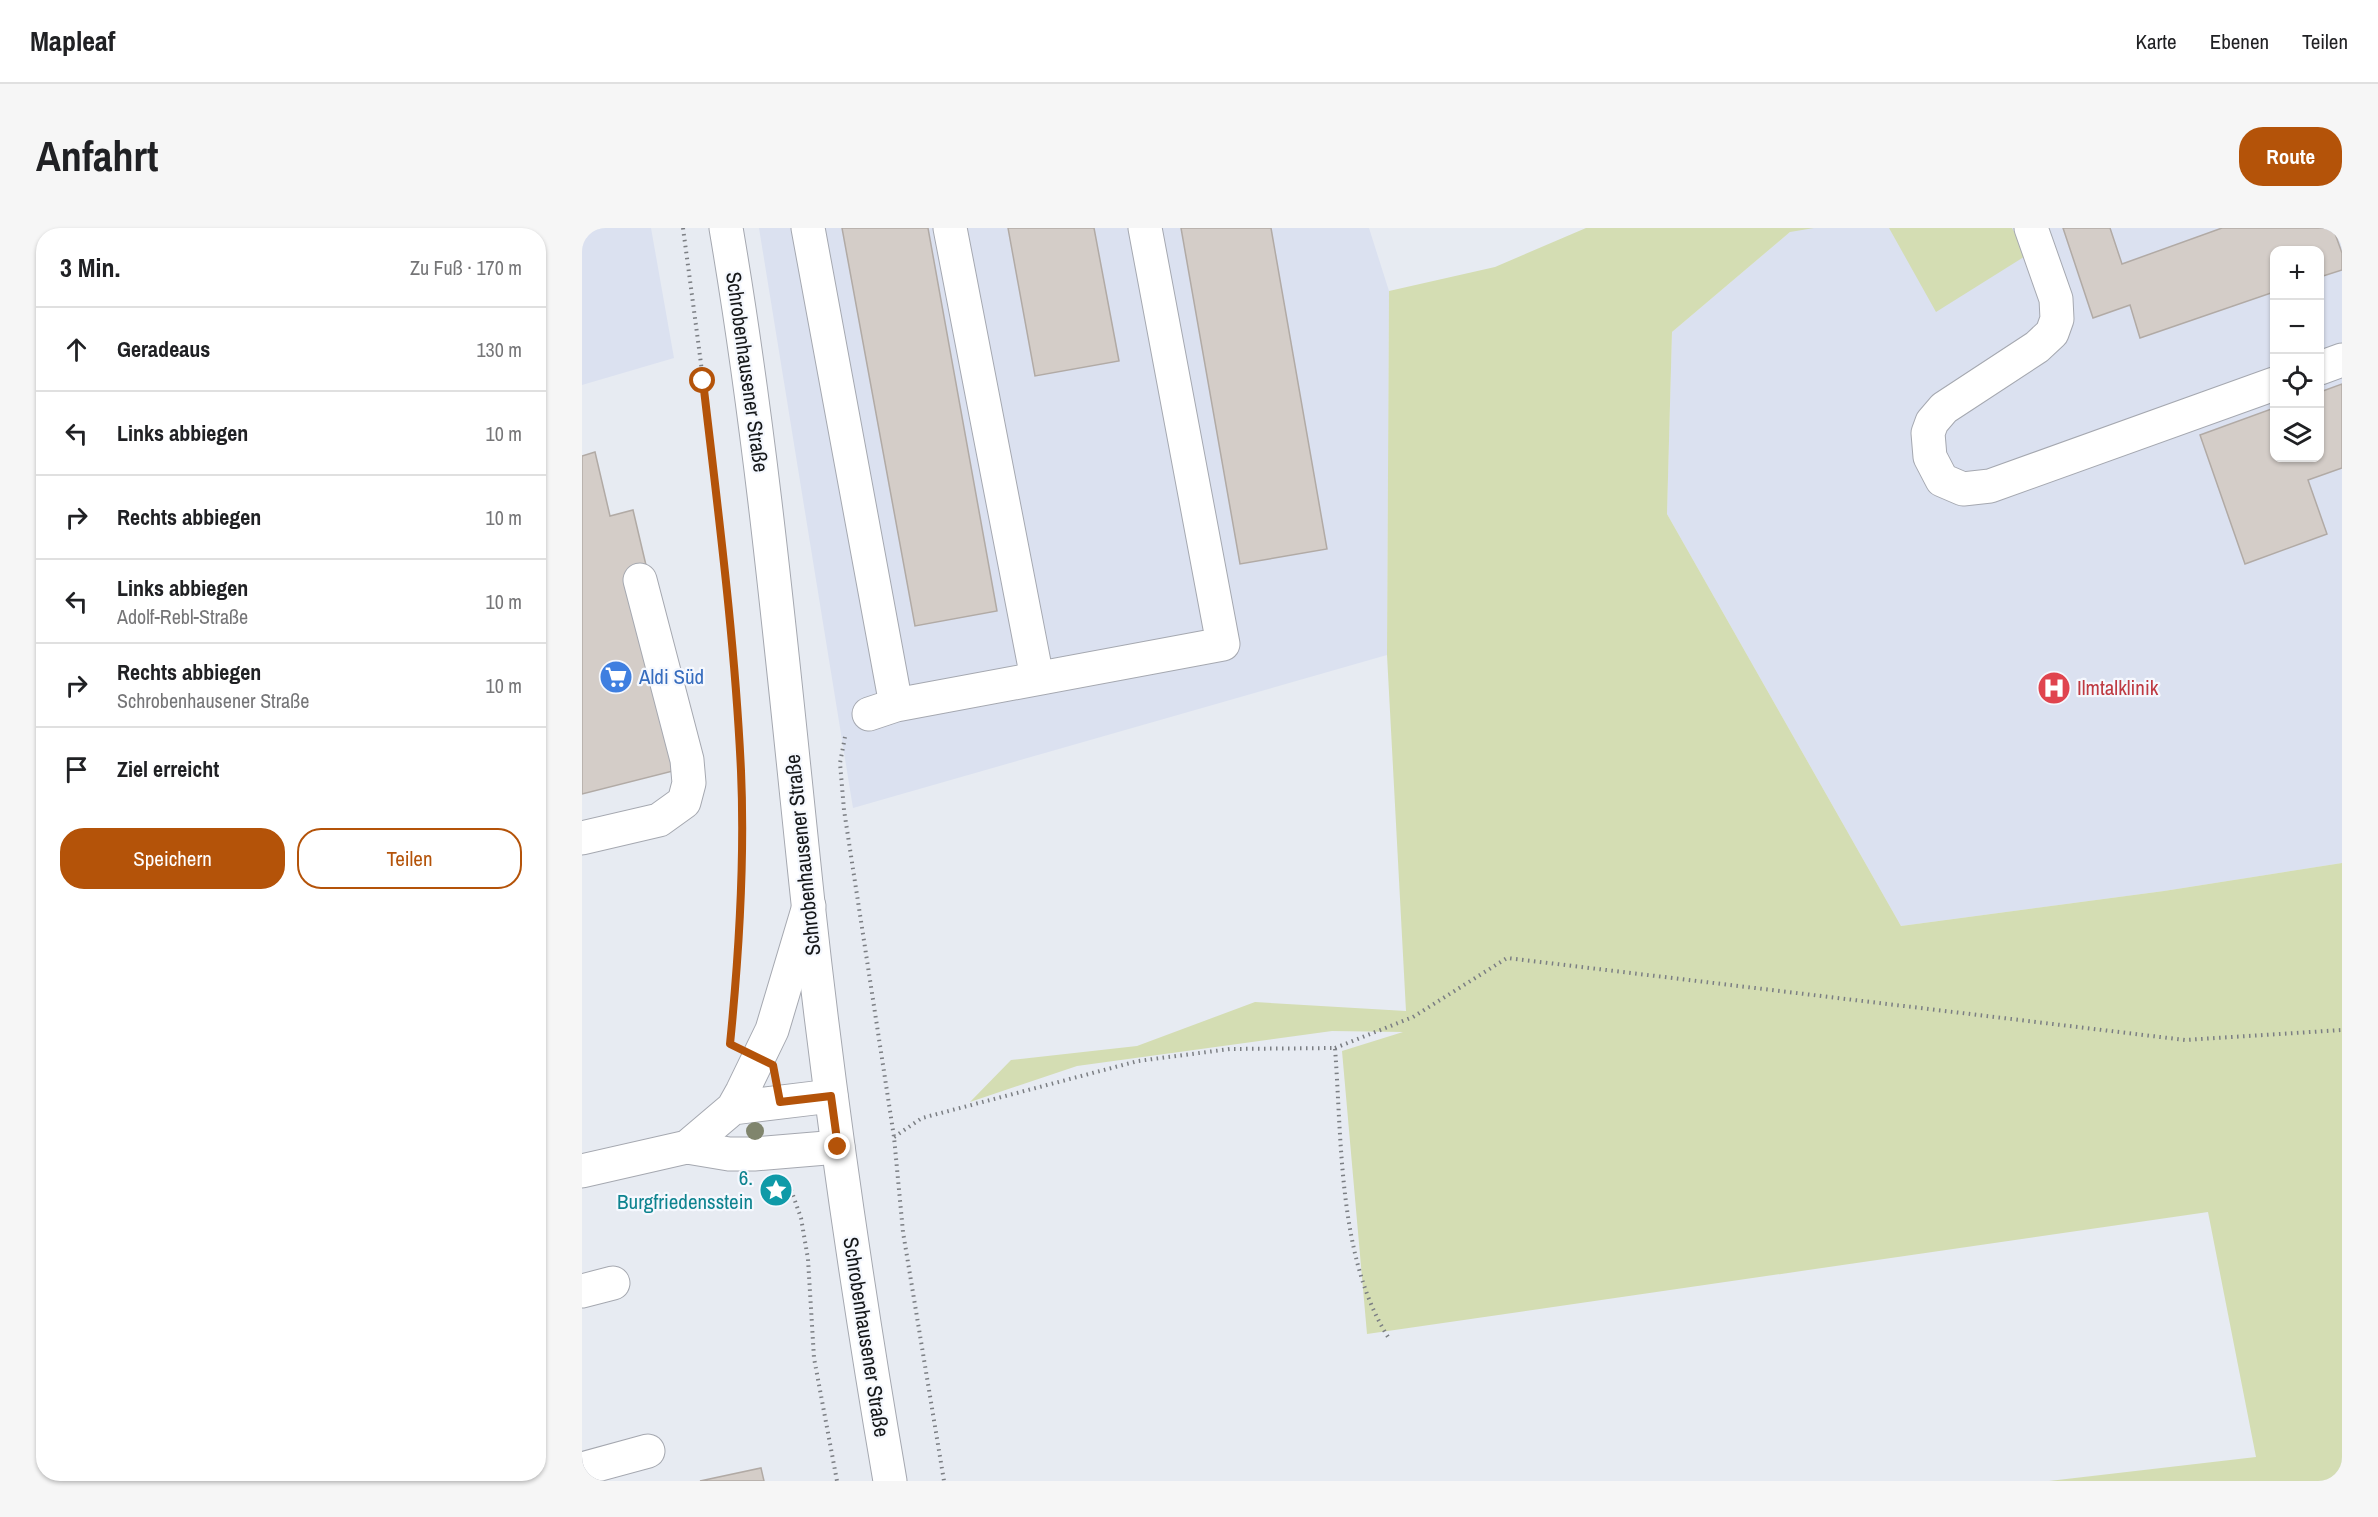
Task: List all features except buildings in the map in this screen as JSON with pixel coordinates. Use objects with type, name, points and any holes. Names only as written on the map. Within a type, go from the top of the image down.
[{"type":"main road","name":"Schrobenhausener Straße","points":[[726,228],[743,329],[759,459],[831,1096],[861,1308],[890,1481]]},
{"type":"main road","points":[[808,228],[883,709],[1223,644],[1145,228]]},
{"type":"main road","points":[[950,228],[1037,678]]},
{"type":"main road","points":[[2031,228],[2056,299],[2055,326],[2043,343],[1951,403],[1932,422],[1927,440],[1930,457],[1936,474],[1949,485],[1972,489],[1990,486],[2270,385]]},
{"type":"main road","points":[[2324,366],[2342,360]]},
{"type":"main road","points":[[582,838],[659,820],[684,802],[689,783],[687,760],[640,580]]},
{"type":"main road","points":[[687,1147],[733,1108],[772,1030],[809,906]]},
{"type":"main road","points":[[733,1108],[831,1096]]},
{"type":"main road","points":[[582,1171],[687,1147],[729,1154],[784,1153],[838,1147]]},
{"type":"main road","points":[[582,1291],[613,1283]]},
{"type":"main road","points":[[582,1469],[648,1451]]},
{"type":"path","points":[[683,228],[726,574],[741,771],[741,852],[730,1044],[757,1059]]},
{"type":"path","points":[[883,709],[850,728],[842,744],[840,763],[844,810],[894,1137],[903,1232],[944,1481]]},
{"type":"path","points":[[894,1137],[922,1118],[959,1111],[1138,1061],[1230,1049],[1335,1048],[1413,1017],[1507,958],[2185,1040],[2342,1030]]},
{"type":"path","points":[[1335,1048],[1352,1251],[1375,1317],[1390,1340]]},
{"type":"path","points":[[784,1153],[808,1259],[814,1358],[837,1481]]},
{"type":"shaded area","points":[[582,228],[651,228],[674,358],[582,385]]},
{"type":"shaded area","points":[[759,228],[1369,228],[1389,291],[1387,655],[853,808]]},
{"type":"shaded area","name":"Ilmtalklinik","points":[[1785,228],[2342,228],[2342,863],[2164,891],[1901,926],[1667,514],[1672,332],[1790,232]]},
{"type":"green space","points":[[1586,228],[1814,228],[1790,232],[1672,332],[1667,514],[1901,926],[2164,891],[2342,863],[2342,1481],[2049,1481],[2256,1457],[2208,1212],[1367,1334],[1342,1051],[1403,1032],[1332,1031],[1077,1066],[970,1102],[1011,1060],[1137,1046],[1255,1002],[1406,1011],[1387,655],[1389,291],[1495,267]]},
{"type":"green space","points":[[1889,228],[2012,228],[2027,255],[1936,312]]},
{"type":"place","name":"Aldi Süd","points":[[616,677]]},
{"type":"place","name":"Ilmtalklinik","points":[[2054,688]]},
{"type":"place","name":"6. Burgfriedensstein","points":[[776,1190]]},
{"type":"route","points":[[703,381],[726,574],[741,771],[742,840],[730,1044],[773,1065],[780,1102],[831,1096],[838,1147]]}]
